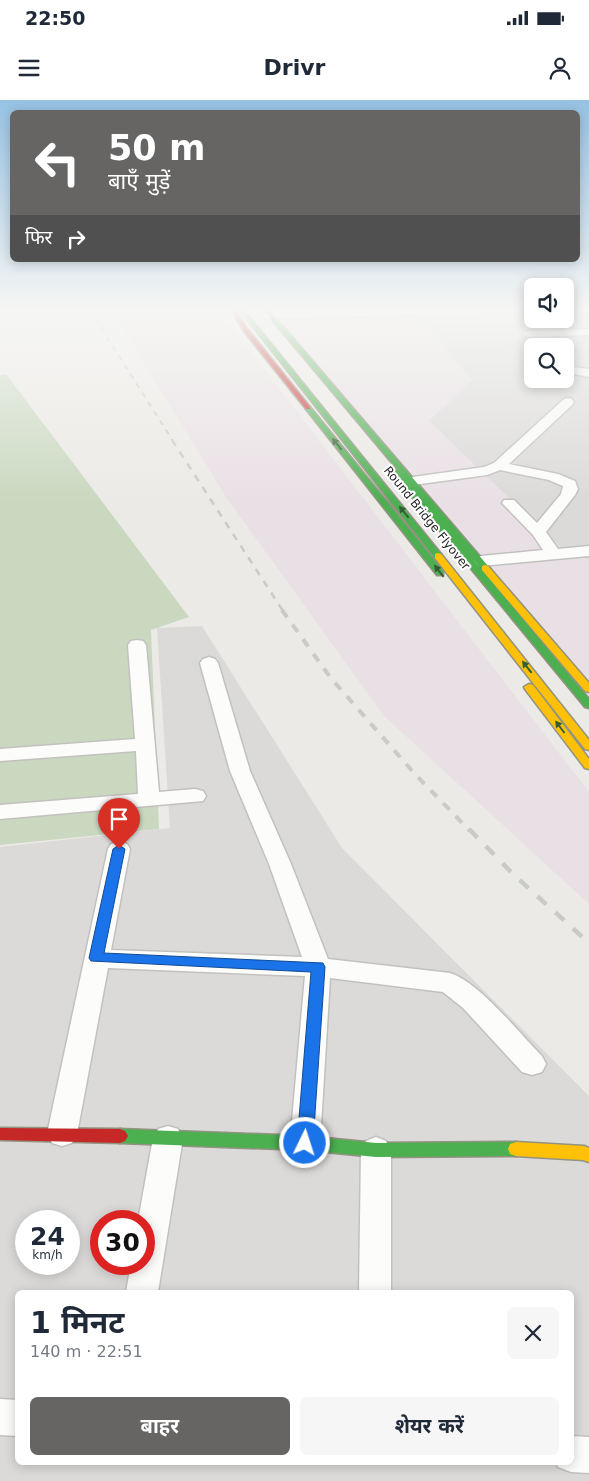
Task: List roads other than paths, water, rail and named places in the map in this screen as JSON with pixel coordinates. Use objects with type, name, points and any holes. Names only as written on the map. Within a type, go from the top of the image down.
[{"type":"street","points":[[280,373],[495,642],[589,766]]},
{"type":"street","name":"Round Bridge Flyover","points":[[293,373],[589,747]]},
{"type":"street","name":"Round Bridge Flyover","points":[[315,373],[589,705]]},
{"type":"street","points":[[318,373],[413,481],[589,689]]},
{"type":"street","points":[[413,481],[487,471],[499,466],[568,402]]},
{"type":"street","points":[[499,466],[553,477],[570,484],[571,488],[568,494],[538,532]]},
{"type":"street","points":[[509,503],[538,532],[554,554]]},
{"type":"street","points":[[480,561],[589,551]]},
{"type":"street","points":[[137,645],[149,799]]},
{"type":"street","points":[[209,663],[240,771],[280,864],[318,967],[305,1143]]},
{"type":"street","points":[[0,755],[146,744]]},
{"type":"street","points":[[0,812],[195,796]]},
{"type":"street","points":[[62,1134],[119,849]]},
{"type":"street","points":[[96,958],[318,967],[450,983],[472,1000],[532,1064]]},
{"type":"street","points":[[0,1134],[62,1134],[305,1143],[376,1150],[527,1149],[584,1153],[589,1155]]},
{"type":"street","points":[[142,1290],[168,1138]]},
{"type":"street","points":[[375,1290],[376,1150]]},
{"type":"street","points":[[0,1416],[15,1418]]},
{"type":"street","points":[[574,1454],[589,1455]]},
{"type":"railway","points":[[130,373],[173,441]]},
{"type":"railway","points":[[172,440],[283,611]]},
{"type":"railway","points":[[282,610],[330,677],[414,773],[470,831]]},
{"type":"railway","points":[[469,829],[514,875],[589,943]]}]
